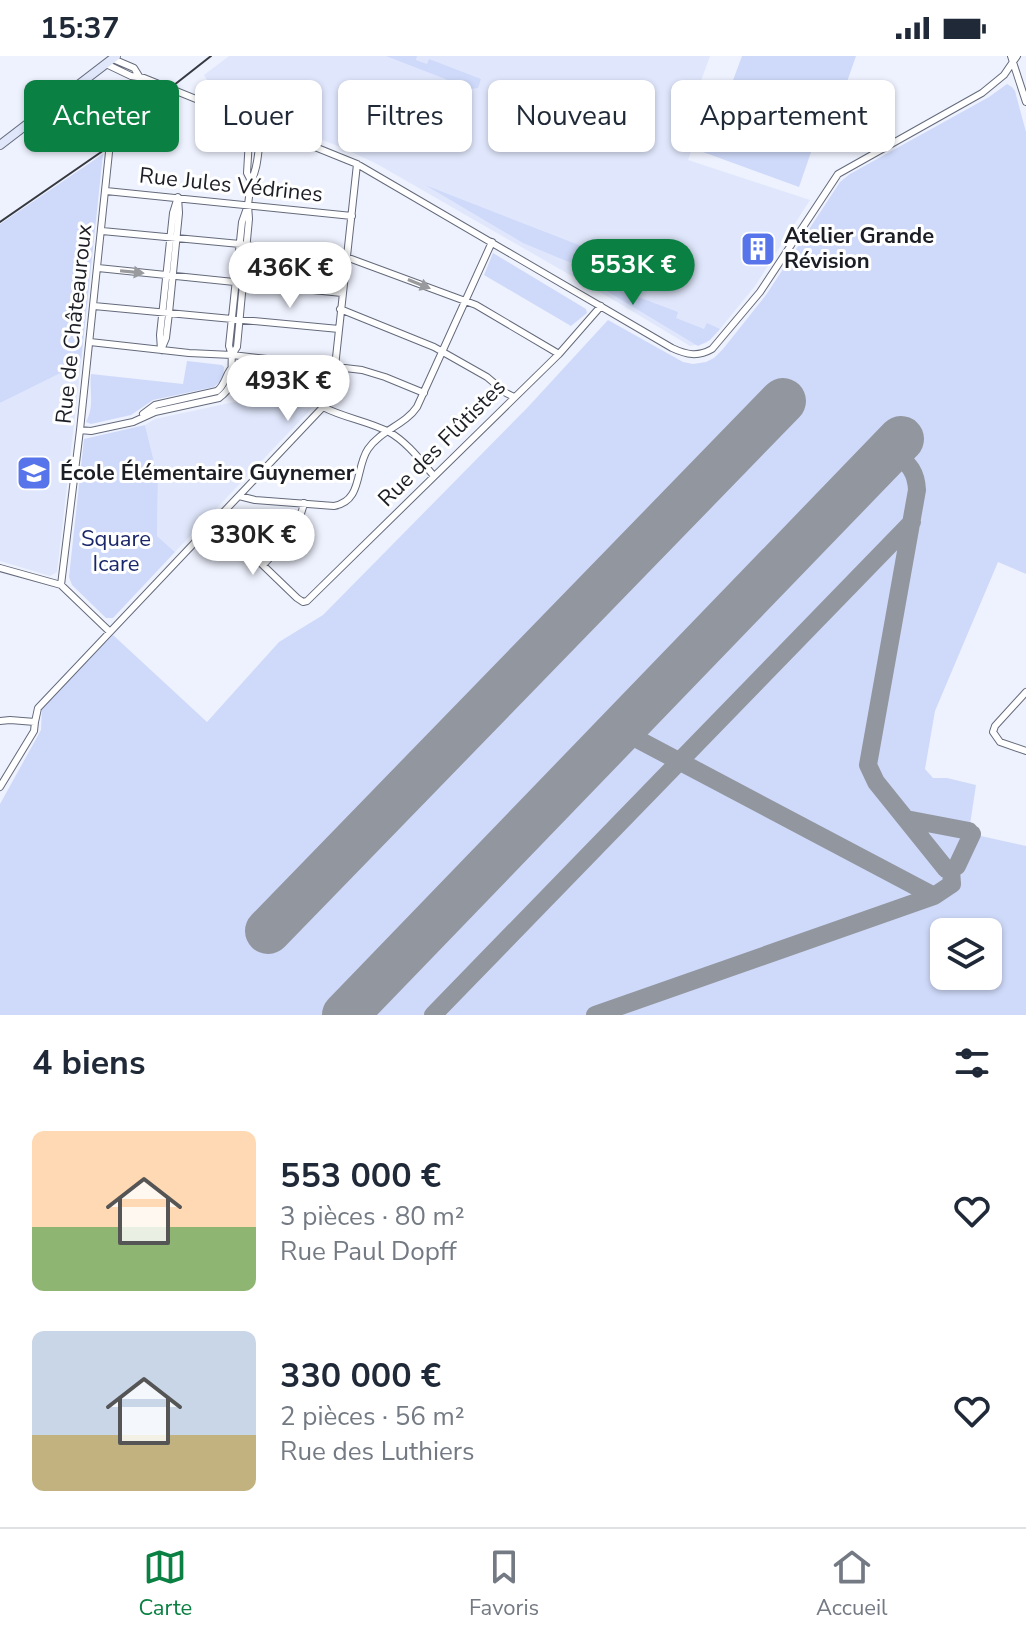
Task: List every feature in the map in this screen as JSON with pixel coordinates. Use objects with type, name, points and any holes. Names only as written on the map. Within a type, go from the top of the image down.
[{"type":"street","points":[[99,56],[111,59],[131,76],[139,76],[195,99]]},
{"type":"street","points":[[1014,58],[1026,102]]},
{"type":"street","points":[[322,150],[357,164],[685,354],[704,353],[712,349],[760,292],[838,174],[982,93],[1004,75],[1014,58]]},
{"type":"street","points":[[0,145],[111,59]]},
{"type":"street","name":"Rue de Châteauroux","points":[[61,585],[110,152]]},
{"type":"street","points":[[248,152],[247,173],[251,181]]},
{"type":"street","points":[[80,430],[91,431],[133,422],[155,405],[217,391],[223,385],[237,347],[235,320],[251,181],[257,152]]},
{"type":"street","points":[[0,787],[34,731],[38,708],[323,407],[331,392],[357,164]]},
{"type":"street","name":"Rue Jules Védrines","points":[[106,191],[352,216]]},
{"type":"street","points":[[161,350],[173,213],[178,197]]},
{"type":"street","points":[[102,231],[346,257],[466,301],[559,354]]},
{"type":"street","points":[[239,496],[334,506],[348,500],[355,490],[368,449],[411,415],[424,393],[492,242]]},
{"type":"street","points":[[98,268],[342,293]]},
{"type":"street","points":[[94,306],[339,329]]},
{"type":"street","name":"Rue des Flûtistes","points":[[263,565],[297,598],[305,602],[313,597],[559,354],[601,306]]},
{"type":"street","points":[[340,309],[443,352],[487,377],[514,397]]},
{"type":"street","points":[[90,342],[368,371],[424,393]]},
{"type":"street","points":[[323,407],[387,431],[434,476]]},
{"type":"street","points":[[216,520],[263,565],[295,529],[304,503]]},
{"type":"street","points":[[0,568],[61,585],[110,632]]},
{"type":"street","points":[[1026,692],[995,726],[995,736],[1005,744],[1026,751]]},
{"type":"street","points":[[0,721],[35,722]]},
{"type":"shaded area","points":[[229,56],[710,56],[701,80],[671,80],[671,152],[691,152],[688,160],[810,200],[755,286],[720,329],[706,343],[690,346],[352,152],[472,152],[472,80],[338,80],[338,146],[322,140],[322,80],[207,80],[204,75]]},
{"type":"shaded area","name":"École Élémentaire Guynemer","points":[[81,363],[57,572],[50,576],[0,561],[0,403]]},
{"type":"shaded area","points":[[234,402],[312,408],[175,552],[157,536],[158,478],[145,425],[155,419]]},
{"type":"green space","points":[[386,56],[417,56],[416,60],[427,64],[429,59],[481,79],[478,88],[472,89],[472,80],[448,80]]},
{"type":"green space","points":[[742,56],[856,56],[848,80],[733,80]]},
{"type":"green space","points":[[1007,84],[1015,91],[1026,132],[1026,574],[998,562],[935,711],[925,769],[933,778],[976,785],[969,831],[972,834],[1026,846],[1026,1015],[0,1015],[0,804],[41,730],[42,706],[113,635],[207,722],[279,642],[323,615],[528,407],[608,320],[683,362],[693,364],[714,358],[766,295],[840,182],[890,152],[895,152],[895,149]]},
{"type":"green space","points":[[703,152],[811,152],[799,187]]},
{"type":"green space","points":[[103,154],[81,363],[0,403],[0,224]]},
{"type":"green space","points":[[425,185],[589,249],[581,267],[523,243]]},
{"type":"green space","points":[[493,253],[586,309],[587,313],[571,326],[484,275]]},
{"type":"green space","points":[[580,275],[678,312],[676,318],[704,329],[707,323],[720,329],[710,340],[698,346]]},
{"type":"green space","points":[[187,361],[222,365],[223,379],[214,387],[153,400],[131,415],[91,424],[86,422],[91,404],[91,374],[183,384]]},
{"type":"green space","name":"Square Icare","points":[[145,425],[158,478],[157,536],[175,552],[113,618],[106,618],[72,585],[69,577],[84,439]]},
{"type":"taxiway","points":[[891,448],[912,471],[917,490],[868,765],[876,782],[946,869],[957,866],[972,834]]},
{"type":"taxiway","points":[[433,1015],[912,522]]},
{"type":"taxiway","points":[[620,730],[934,896]]},
{"type":"taxiway","points":[[906,819],[969,831]]},
{"type":"taxiway","points":[[595,1015],[934,896],[952,884],[951,870]]},
{"type":"runway","points":[[268,931],[783,401]]},
{"type":"runway","points":[[345,1015],[901,439]]},
{"type":"tram line","points":[[0,222],[120,139],[169,89],[211,56]]},
{"type":"place","name":"Atelier Grande Révision","points":[[758,249]]},
{"type":"place","name":"École Élémentaire Guynemer","points":[[34,473]]}]
